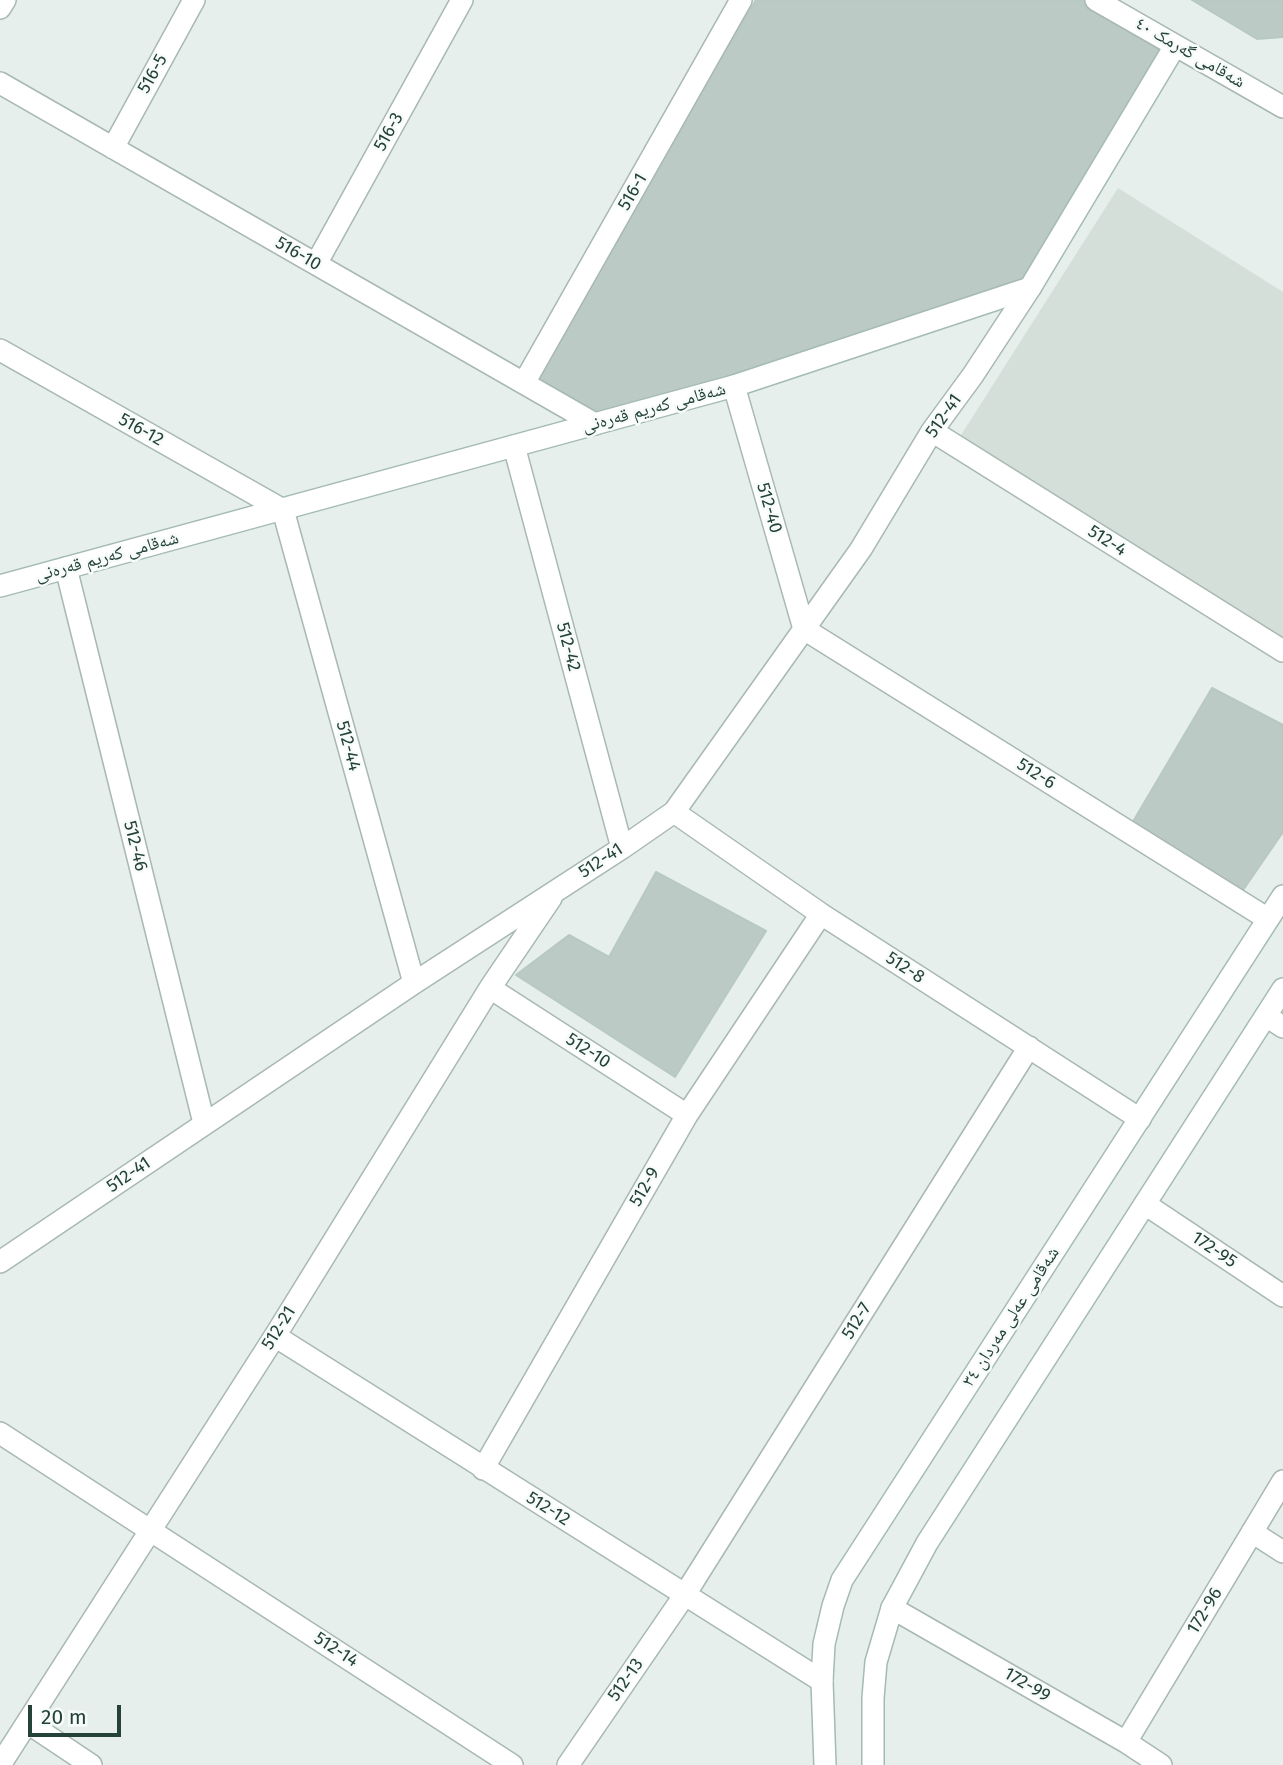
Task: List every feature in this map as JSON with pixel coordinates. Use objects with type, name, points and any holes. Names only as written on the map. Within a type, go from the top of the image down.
[{"type":"street","points":[[0,8],[5,0]]},
{"type":"street","name":"516-5","points":[[113,148],[194,0]]},
{"type":"street","name":"516-3","points":[[316,264],[462,0]]},
{"type":"street","name":"516-1","points":[[524,383],[741,0]]},
{"type":"street","name":"شەقامی گەرمک ٤٠","points":[[1096,0],[1283,107]]},
{"type":"street","points":[[1030,288],[1175,46]]},
{"type":"street","name":"516-10","points":[[0,83],[595,424]]},
{"type":"street","name":"شەقامی کەریم قەرەنی","points":[[0,586],[734,386],[1030,288]]},
{"type":"street","name":"512-41","points":[[0,1262],[204,1123],[674,812],[861,548],[932,432],[1030,288]]},
{"type":"street","name":"516-12","points":[[0,350],[283,510]]},
{"type":"street","name":"512-40","points":[[734,386],[804,629]]},
{"type":"street","name":"512-4","points":[[932,432],[1283,651]]},
{"type":"street","name":"512-42","points":[[513,446],[622,848]]},
{"type":"street","name":"512-44","points":[[283,510],[414,983]]},
{"type":"street","name":"512-46","points":[[66,568],[204,1123]]},
{"type":"street","name":"512-6","points":[[804,629],[1269,919]]},
{"type":"street","name":"512-8","points":[[674,812],[821,914],[1140,1119]]},
{"type":"street","name":"512-21","points":[[0,1765],[154,1532],[490,988],[556,890]]},
{"type":"street","name":"شەقامی عەلی مەردان ٣٤","points":[[825,1765],[822,1681],[824,1644],[842,1580],[1283,896]]},
{"type":"street","name":"512-9","points":[[484,1469],[687,1115],[821,914]]},
{"type":"street","name":"512-10","points":[[490,988],[687,1115]]},
{"type":"street","points":[[873,1765],[876,1662],[892,1608],[927,1543],[1145,1204],[1274,1022],[1283,989]]},
{"type":"street","name":"512-7","points":[[684,1596],[1029,1047]]},
{"type":"street","name":"172-95","points":[[1145,1204],[1283,1296]]},
{"type":"street","name":"512-12","points":[[275,1336],[822,1681]]},
{"type":"street","name":"512-14","points":[[0,1433],[512,1765]]},
{"type":"street","name":"172-96","points":[[1126,1742],[1283,1481]]},
{"type":"street","points":[[1252,1532],[1283,1552]]},
{"type":"street","name":"512-13","points":[[568,1765],[684,1596]]},
{"type":"street","name":"172-99","points":[[892,1608],[1126,1742],[1153,1763]]},
{"type":"street","points":[[27,1723],[91,1765]]},
{"type":"shaded area","points":[[1118,188],[1283,292],[1283,646],[961,435]]},
{"type":"building","points":[[756,0],[1097,0],[1175,46],[1030,288],[595,424],[524,383]]},
{"type":"building","points":[[1192,0],[1283,0],[1283,37],[1257,39]]},
{"type":"building","points":[[1212,688],[1283,725],[1283,832],[1241,893],[1131,825]]},
{"type":"building","points":[[656,872],[766,931],[675,1077],[516,975],[569,935],[609,957]]}]
